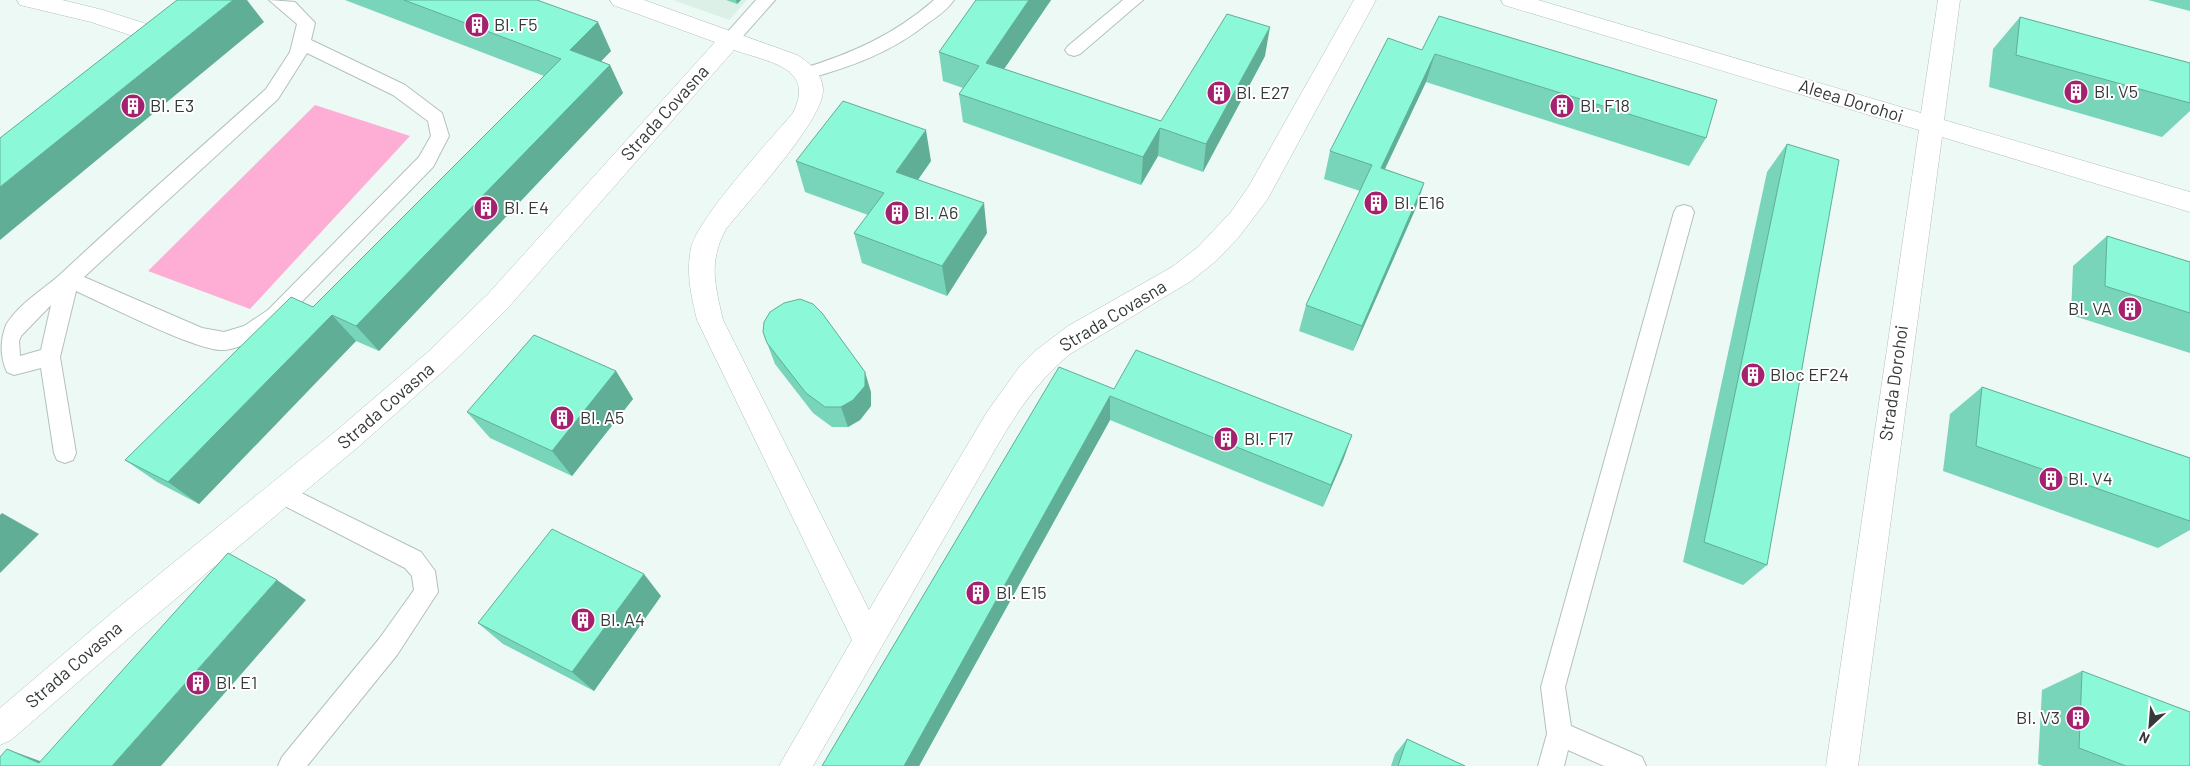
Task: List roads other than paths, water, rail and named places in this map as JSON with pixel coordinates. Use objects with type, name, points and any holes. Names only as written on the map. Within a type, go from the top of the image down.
[{"type":"street","points":[[28,0],[152,27],[122,50]]},
{"type":"street","points":[[622,0],[789,61],[800,66],[807,74],[812,89],[810,104],[802,118],[717,222],[704,246],[701,283],[710,320],[868,640]]},
{"type":"street","name":"Strada Covasna","points":[[795,766],[994,428],[1030,373],[1055,351],[1084,331],[1169,282],[1193,265],[1221,241],[1242,218],[1263,185],[1365,0]]},
{"type":"street","name":"Aleea Dorohoi","points":[[1512,0],[2190,202]]},
{"type":"street","name":"Strada Dorohoi","points":[[1842,766],[1930,125],[1949,0]]},
{"type":"street","name":"Strada Covasna","points":[[0,730],[83,656],[341,445],[458,342],[497,302],[730,40]]},
{"type":"lane","points":[[50,357],[7,372],[9,336],[20,322],[70,279],[272,94],[287,74],[304,44],[306,23],[289,6],[278,0]]},
{"type":"lane","points":[[730,40],[766,0]]},
{"type":"lane","points":[[807,74],[838,65],[877,50],[919,24],[945,0]]},
{"type":"lane","points":[[1074,50],[1134,0]]},
{"type":"lane","points":[[70,279],[199,336],[224,341],[251,332],[275,316],[426,162],[440,136],[436,118],[399,90],[304,44]]},
{"type":"lane","points":[[1551,766],[1560,734],[1554,687],[1684,212]]},
{"type":"lane","points":[[66,453],[50,357],[59,314],[70,279]]},
{"type":"lane","points":[[281,493],[413,560],[423,571],[426,592],[388,647],[290,766]]},
{"type":"lane","points":[[1560,734],[1633,766]]},
{"type":"place","name":"Bl. F5","points":[[477,25]]},
{"type":"place","name":"Bl. V5","points":[[2076,92]]},
{"type":"place","name":"Bl. E27","points":[[1219,93]]},
{"type":"place","name":"Bl. E3","points":[[133,106]]},
{"type":"place","name":"Bl. F18","points":[[1562,106]]},
{"type":"place","name":"Bl. E16","points":[[1376,203]]},
{"type":"place","name":"Bl. E4","points":[[486,208]]},
{"type":"place","name":"Bl. A6","points":[[897,213]]},
{"type":"place","name":"Bl. VA","points":[[2130,309]]},
{"type":"place","name":"Bloc EF24","points":[[1753,375]]},
{"type":"place","name":"Bl. A5","points":[[562,418]]},
{"type":"place","name":"Bl. F17","points":[[1226,439]]},
{"type":"place","name":"Bl. V4","points":[[2051,479]]},
{"type":"place","name":"Bl. E15","points":[[978,593]]},
{"type":"place","name":"Bl. A4","points":[[583,620]]},
{"type":"place","name":"Bl. E1","points":[[198,683]]},
{"type":"place","name":"Bl. V3","points":[[2078,718]]}]
